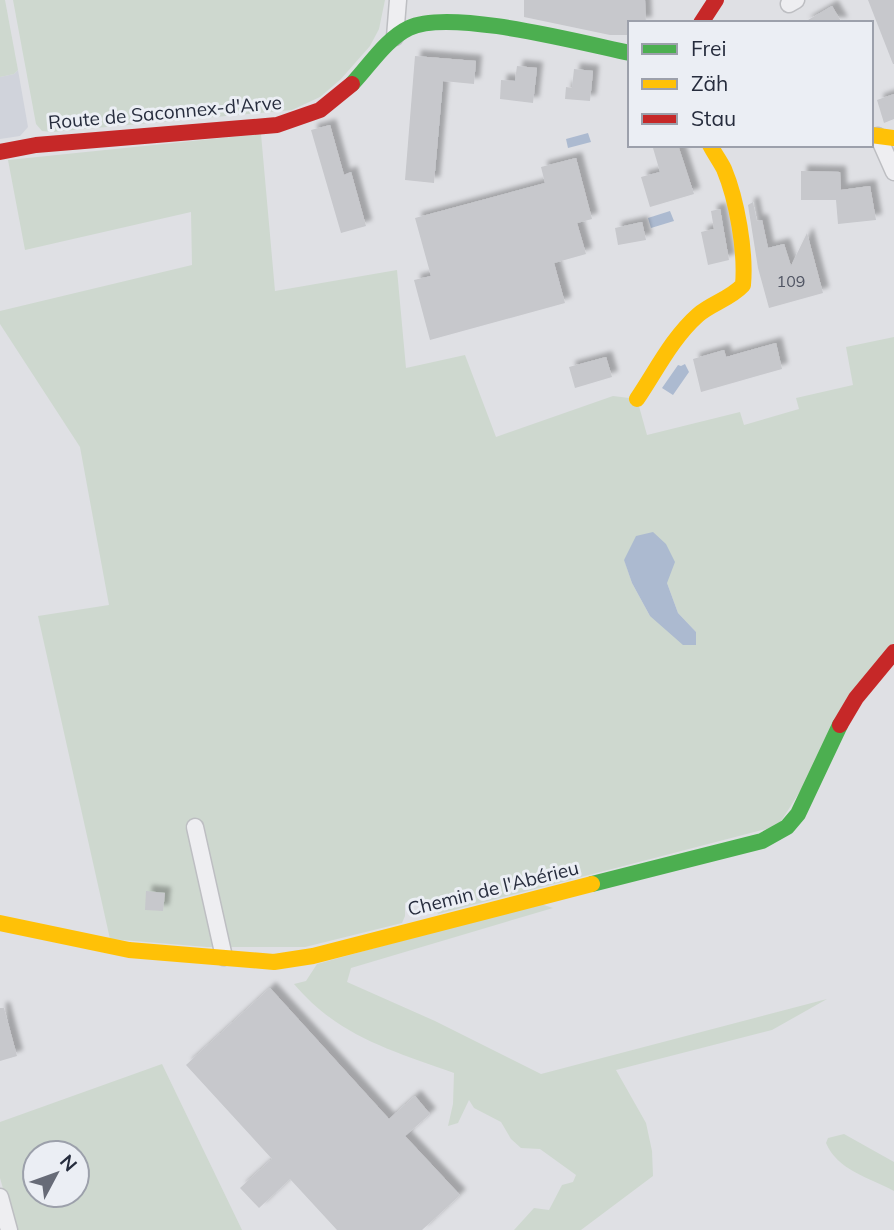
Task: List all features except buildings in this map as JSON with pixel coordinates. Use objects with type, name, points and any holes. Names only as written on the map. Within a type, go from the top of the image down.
[{"type":"street","points":[[396,37],[398,0]]},
{"type":"street","points":[[702,21],[716,0]]},
{"type":"street","name":"Route de Saconnex-d'Arve","points":[[0,152],[36,145],[264,126],[294,121],[317,113],[335,101],[396,37],[410,27],[425,22],[455,21],[628,52]]},
{"type":"street","points":[[881,136],[894,172]]},
{"type":"street","points":[[637,399],[690,322],[743,285],[745,270],[731,190],[723,167],[711,147]]},
{"type":"street","name":"Chemin de l'Abérieu","points":[[0,923],[129,950],[274,961],[313,956],[768,838],[786,827],[798,814],[844,716],[894,652]]},
{"type":"street","points":[[195,827],[224,957]]},
{"type":"street","points":[[0,1197],[9,1230]]},
{"type":"shaded area","points":[[0,0],[5,0],[18,70],[14,74],[0,77]]},
{"type":"shaded area","points":[[13,0],[385,0],[379,29],[370,46],[341,79],[320,97],[292,110],[52,132],[42,131],[36,124]]},
{"type":"shaded area","points":[[18,70],[28,127],[20,136],[0,139],[0,77],[14,74]]},
{"type":"shaded area","points":[[261,134],[275,291],[397,270],[406,368],[465,355],[496,437],[613,396],[637,399],[647,435],[740,412],[744,425],[799,409],[796,398],[853,385],[846,347],[894,337],[894,643],[778,826],[438,914],[435,908],[427,910],[425,902],[411,900],[405,903],[402,923],[305,947],[207,947],[110,939],[38,616],[109,605],[80,447],[0,324],[0,311],[192,265],[191,212],[25,250],[8,160]],"holes":[[[624,559],[667,583],[678,613],[696,632],[650,616],[632,583]]]},
{"type":"shaded area","points":[[538,903],[553,908],[351,968],[347,982],[435,1021],[541,1074],[827,999],[772,1030],[616,1070],[646,1123],[652,1151],[653,1176],[581,1230],[514,1230],[534,1208],[549,1210],[562,1185],[573,1182],[576,1175],[540,1149],[521,1148],[511,1139],[501,1122],[474,1108],[469,1100],[458,1123],[448,1126],[453,1104],[454,1073],[367,1040],[329,1017],[294,984],[306,981],[317,964]]},
{"type":"shaded area","points":[[162,1064],[242,1230],[15,1230],[0,1178],[0,1122]]},
{"type":"shaded area","points":[[844,1134],[894,1162],[894,1191],[855,1172],[838,1160],[826,1143],[828,1138]]},
{"type":"water","points":[[588,133],[591,142],[568,148],[566,139]]},
{"type":"water","points":[[670,211],[674,221],[651,228],[648,218]]},
{"type":"water","points":[[685,364],[689,372],[673,395],[662,388],[678,365]]},
{"type":"water","points":[[653,532],[666,544],[675,562],[667,583],[678,613],[696,632],[696,645],[683,645],[650,616],[632,583],[624,560],[636,536]]},
{"type":"traffic: fast","points":[[352,84],[393,39],[409,28],[428,23],[484,24],[628,53]]},
{"type":"traffic: fast","points":[[592,884],[762,841],[787,827],[798,814],[840,725]]},
{"type":"traffic: slow","points":[[873,135],[894,138]]},
{"type":"traffic: slow","points":[[637,399],[672,344],[689,324],[703,311],[743,285],[742,242],[737,211],[724,169],[711,147]]},
{"type":"traffic: slow","points":[[0,923],[129,950],[274,962],[313,956],[592,884]]},
{"type":"traffic: jam","points":[[702,21],[716,0]]},
{"type":"traffic: jam","points":[[0,152],[36,145],[277,125],[320,110],[352,84]]},
{"type":"traffic: jam","points":[[840,725],[856,698],[894,652]]}]
